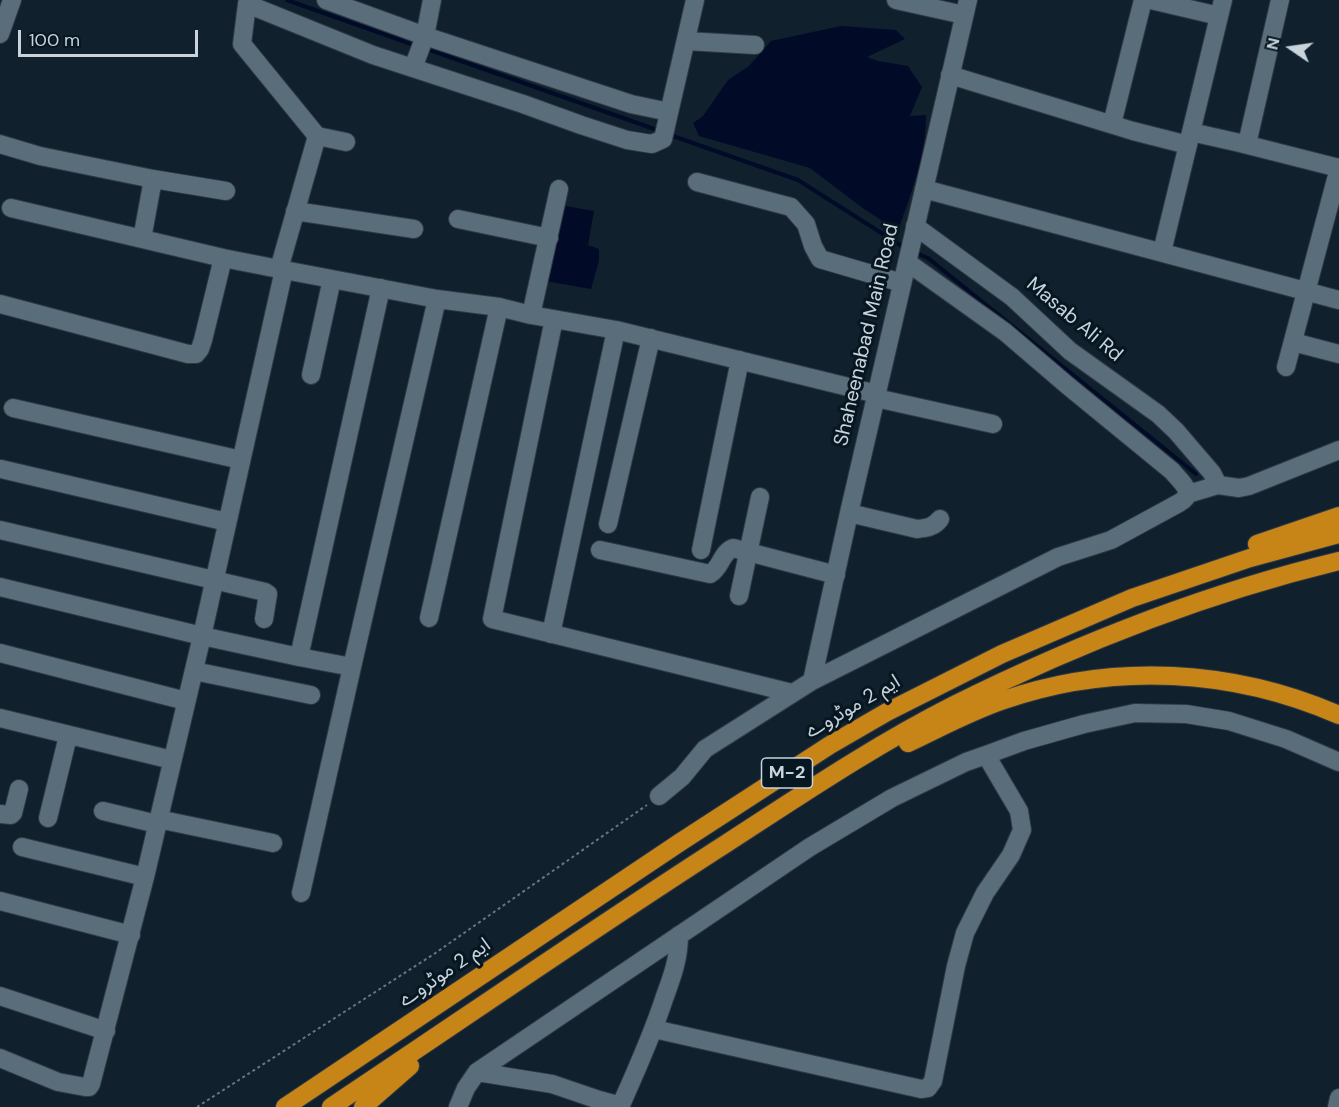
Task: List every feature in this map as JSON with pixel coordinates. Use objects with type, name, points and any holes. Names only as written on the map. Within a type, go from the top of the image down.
[{"type":"highway","points":[[944,682],[1032,631],[1205,561],[1339,516]]},
{"type":"highway","name":"ایم 2 موٹروے","points":[[285,1107],[679,843],[830,745],[887,712],[1012,649],[1132,598],[1250,558],[1339,534]]},
{"type":"highway","name":"M-2","points":[[331,1107],[693,864],[845,766],[899,735],[955,705],[1075,650],[1144,622],[1257,583],[1339,561]]},
{"type":"highway","points":[[693,864],[905,745],[988,706],[1043,689],[1124,676],[1168,675],[1229,681],[1285,694],[1339,715]]},
{"type":"highway","points":[[363,1107],[470,1013]]},
{"type":"street","points":[[0,34],[12,0]]},
{"type":"street","points":[[326,0],[523,104],[627,140],[652,144],[666,126],[695,0]]},
{"type":"street","points":[[419,50],[432,0]]},
{"type":"street","points":[[896,0],[966,8]]},
{"type":"street","points":[[1112,124],[1143,0]]},
{"type":"street","points":[[1151,0],[1221,8],[1162,252]]},
{"type":"street","points":[[1247,144],[1280,0]]},
{"type":"street","points":[[346,142],[317,136],[242,44],[247,2],[373,55],[419,50],[632,104],[666,126]]},
{"type":"street","name":"Shaheenabad Main Road","points":[[812,681],[966,8]]},
{"type":"street","points":[[686,41],[755,45]]},
{"type":"street","points":[[950,75],[1112,124],[1189,138],[1247,144],[1339,168],[1333,213],[1306,291],[1286,367]]},
{"type":"street","points":[[0,1059],[58,1082],[85,1088],[91,1084],[145,877],[202,636],[281,270],[317,136]]},
{"type":"street","points":[[0,144],[40,156],[226,191]]},
{"type":"street","points":[[141,239],[153,179]]},
{"type":"street","points":[[697,182],[791,207],[806,224],[820,259],[902,283]]},
{"type":"street","points":[[531,315],[560,189]]},
{"type":"street","points":[[924,189],[1339,300]]},
{"type":"street","points":[[11,208],[281,270],[616,330],[993,424]]},
{"type":"street","points":[[295,211],[414,229]]},
{"type":"street","points":[[458,219],[549,238]]},
{"type":"street","name":"Masab Ali Rd","points":[[915,226],[1012,297],[1070,351],[1158,414],[1176,431],[1212,473],[1218,485]]},
{"type":"street","points":[[0,304],[188,354],[196,354],[203,340],[223,258]]},
{"type":"street","points":[[907,262],[1005,332],[1172,471],[1185,486],[1188,494]]},
{"type":"street","points":[[311,375],[332,279]]},
{"type":"street","points":[[299,657],[381,288]]},
{"type":"street","points":[[301,893],[437,299]]},
{"type":"street","points":[[429,618],[499,308]]},
{"type":"street","points":[[554,319],[492,619],[792,693]]},
{"type":"street","points":[[551,634],[616,330]]},
{"type":"street","points":[[608,524],[651,338]]},
{"type":"street","points":[[1293,342],[1339,354]]},
{"type":"street","points":[[701,550],[740,360]]},
{"type":"street","points":[[13,408],[241,460]]},
{"type":"street","points":[[659,796],[682,777],[705,749],[812,681],[1058,557],[1111,540],[1179,503],[1187,498],[1188,494],[1218,485],[1239,488],[1249,486],[1339,450]]},
{"type":"street","points":[[1,469],[227,522]]},
{"type":"street","points":[[739,596],[760,497]]},
{"type":"street","points":[[849,513],[917,529],[936,525],[940,519]]},
{"type":"street","points":[[0,530],[265,592],[268,594],[264,619]]},
{"type":"street","points":[[600,550],[710,574],[715,571],[728,550],[733,548],[836,575]]},
{"type":"street","points":[[0,587],[202,636],[352,667]]},
{"type":"street","points":[[0,653],[186,701]]},
{"type":"street","points":[[194,671],[310,696]]},
{"type":"street","points":[[459,1107],[466,1089],[477,1072],[810,847],[892,798],[966,762],[1024,741],[1084,724],[1135,714],[1185,714],[1229,721],[1286,739],[1339,762]]},
{"type":"street","points":[[0,718],[172,760]]},
{"type":"street","points":[[48,818],[68,736]]},
{"type":"street","points":[[654,1029],[921,1089],[928,1088],[933,1081],[956,966],[965,933],[985,893],[1011,855],[1023,830],[1018,811],[986,755]]},
{"type":"street","points":[[0,814],[11,815],[13,813],[19,789]]},
{"type":"street","points":[[103,811],[273,843]]},
{"type":"street","points":[[22,847],[145,877]]},
{"type":"street","points":[[0,901],[130,935]]},
{"type":"street","points":[[477,1072],[552,1084],[621,1107],[654,1029],[679,952],[679,935]]},
{"type":"street","points":[[0,996],[106,1031]]},
{"type":"street","points":[[1337,1107],[1339,1098]]},
{"type":"path","points":[[197,1107],[434,954],[659,796]]},
{"type":"water","points":[[841,26],[896,30],[905,39],[867,57],[908,66],[922,87],[910,116],[926,115],[923,145],[917,174],[898,231],[864,209],[810,168],[699,136],[693,123],[703,116],[728,80],[749,66],[771,41]]},
{"type":"water","points":[[560,205],[594,211],[588,245],[599,249],[599,261],[591,289],[545,281]]},
{"type":"waterway","points":[[287,0],[417,46]]},
{"type":"waterway","points":[[427,49],[660,131]]},
{"type":"waterway","points":[[670,135],[798,180],[905,248]]},
{"type":"waterway","points":[[914,252],[928,258],[1196,474]]}]
